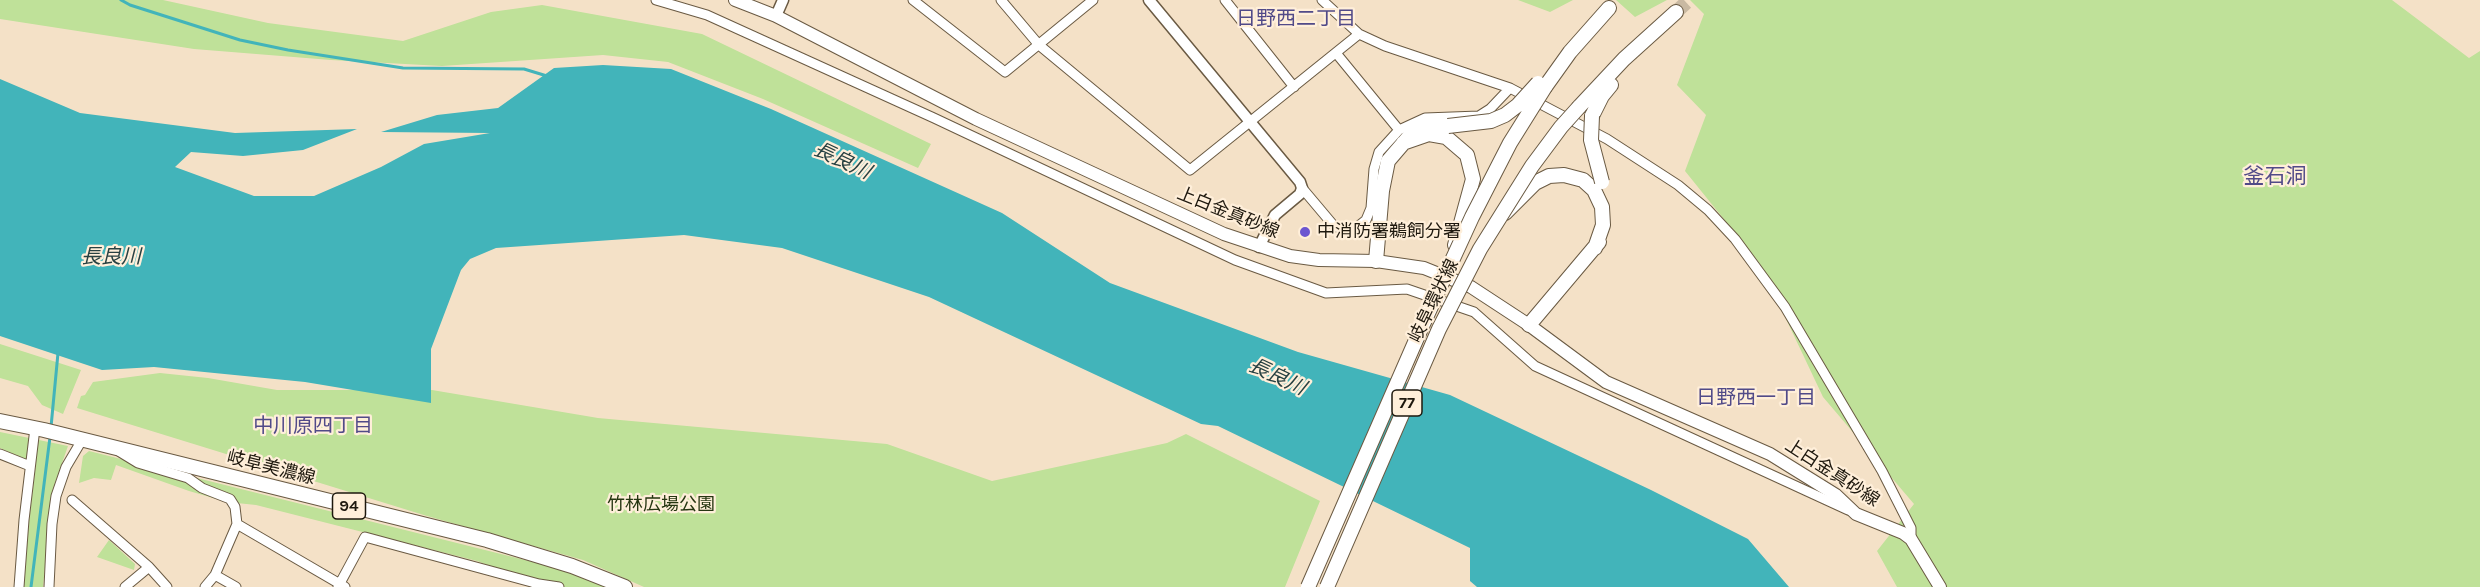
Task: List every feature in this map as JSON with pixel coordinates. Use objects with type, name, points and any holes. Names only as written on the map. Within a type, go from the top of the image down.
[{"type":"main road","name":"上白金真砂線","points":[[735,0],[776,16],[976,119],[1259,248],[1319,260],[1376,261],[1424,268],[1471,287],[1529,325],[1606,382],[1770,454],[1836,495],[1856,513],[1903,532],[1911,539]]},
{"type":"main road","name":"岐阜環状線","points":[[1308,587],[1449,268],[1510,143],[1542,85],[1609,8]]},
{"type":"main road","name":"岐阜環状線","points":[[1327,587],[1439,329],[1495,222],[1561,127],[1624,59],[1676,12]]},
{"type":"main road","name":"77","points":[[1529,325],[1610,228],[1612,214],[1598,186],[1591,140],[1592,116],[1602,96],[1662,23]]},
{"type":"main road","name":"77","points":[[1376,261],[1385,171],[1401,136],[1427,128],[1447,131],[1491,121],[1505,115],[1542,85]]},
{"type":"main road","name":"77","points":[[1447,131],[1467,155],[1473,179],[1449,268]]},
{"type":"main road","name":"77","points":[[1495,222],[1534,183],[1550,176],[1564,175],[1598,186]]},
{"type":"main road","name":"94","points":[[0,421],[40,429]]},
{"type":"main road","name":"岐阜美濃線","points":[[40,429],[487,540],[572,566],[625,587]]},
{"type":"main road","points":[[1911,539],[1940,587]]},
{"type":"street","points":[[656,0],[708,15],[934,118],[1235,260],[1326,293],[1407,289],[1474,312],[1535,366],[1856,513]]},
{"type":"street","points":[[776,16],[783,0]]},
{"type":"street","points":[[914,0],[1005,72],[1093,0]]},
{"type":"street","points":[[1001,0],[1039,45],[1190,170],[1359,34]]},
{"type":"street","points":[[1149,0],[1334,226],[1345,230],[1356,228],[1366,220],[1371,208],[1374,169],[1379,153],[1425,118],[1479,116],[1490,109],[1510,87]]},
{"type":"street","points":[[1225,0],[1294,87]]},
{"type":"street","points":[[1322,0],[1359,34],[1386,46],[1510,87],[1607,139],[1678,185],[1708,210],[1735,239],[1785,307],[1882,471],[1911,528],[1911,539]]},
{"type":"street","points":[[1336,53],[1401,136]]},
{"type":"street","points":[[1259,248],[1275,215],[1300,194],[1302,188]]},
{"type":"street","points":[[19,587],[30,466],[40,429]]},
{"type":"street","points":[[49,587],[52,524],[56,496],[76,438]]},
{"type":"street","points":[[111,447],[138,463],[188,478],[202,488],[230,499],[237,524],[215,575],[205,587]]},
{"type":"street","points":[[0,454],[30,466]]},
{"type":"street","points":[[72,500],[149,567],[168,587]]},
{"type":"street","points":[[237,524],[341,586],[365,537],[537,585],[559,587]]},
{"type":"street","points":[[125,587],[149,567]]},
{"type":"street","points":[[215,575],[236,587]]},
{"type":"green space","points":[[0,0],[163,0],[268,23],[403,41],[491,12],[542,5],[702,34],[931,144],[918,168],[763,99],[668,62],[603,55],[442,66],[194,49],[0,19]]},
{"type":"green space","points":[[1518,0],[1573,0],[1550,12]]},
{"type":"green space","points":[[1616,0],[1667,0],[1635,17]]},
{"type":"green space","points":[[1690,0],[2392,0],[2469,58],[2480,51],[2480,587],[1897,587],[1877,551],[1914,504],[1823,397],[1760,264],[1685,171],[1706,115],[1677,85],[1704,14]]},
{"type":"green space","points":[[0,344],[81,370],[63,414],[42,405],[28,386],[0,378]]},
{"type":"green space","name":"竹林広場公園","points":[[160,373],[208,378],[277,390],[432,390],[598,418],[887,444],[992,481],[1167,443],[1186,434],[1320,501],[1285,587],[644,587],[583,560],[427,516],[77,408],[81,396],[85,395],[93,382]]},
{"type":"green space","points":[[0,432],[68,446],[53,489],[43,587],[21,587],[36,464],[0,448]]},
{"type":"green space","points":[[89,451],[569,571],[609,587],[530,587],[525,575],[256,505],[227,502],[116,465],[111,480],[94,478],[79,483],[83,456]]},
{"type":"green space","points":[[109,540],[135,564],[134,570],[97,557]]},
{"type":"water","name":"長良川","points":[[603,65],[671,69],[771,109],[1002,213],[1110,283],[1298,352],[1450,395],[1651,490],[1748,539],[1789,587],[1477,587],[1470,581],[1470,548],[1218,426],[1201,424],[929,297],[782,248],[684,235],[496,248],[470,259],[461,270],[431,349],[431,403],[305,382],[154,367],[102,370],[0,336],[0,79],[80,113],[235,133],[357,129],[303,150],[243,156],[191,152],[175,167],[254,196],[314,196],[381,167],[424,144],[490,133],[381,132],[437,115],[498,108],[554,68]]},
{"type":"waterway","points":[[121,0],[130,5],[240,40],[288,50],[403,68],[524,69],[547,76]]},
{"type":"waterway","points":[[51,427],[58,353]]},
{"type":"waterway","points":[[31,587],[50,437]]},
{"type":"tunnel","points":[[1676,12],[1689,0]]},
{"type":"place","name":"中消防署鵜飼分署","points":[[1305,232]]},
{"type":"district","name":"日野西二丁目","points":[[1296,19]]},
{"type":"district","name":"釜石洞","points":[[2275,177]]},
{"type":"district","name":"日野西一丁目","points":[[1756,398]]},
{"type":"district","name":"中川原四丁目","points":[[313,426]]}]
